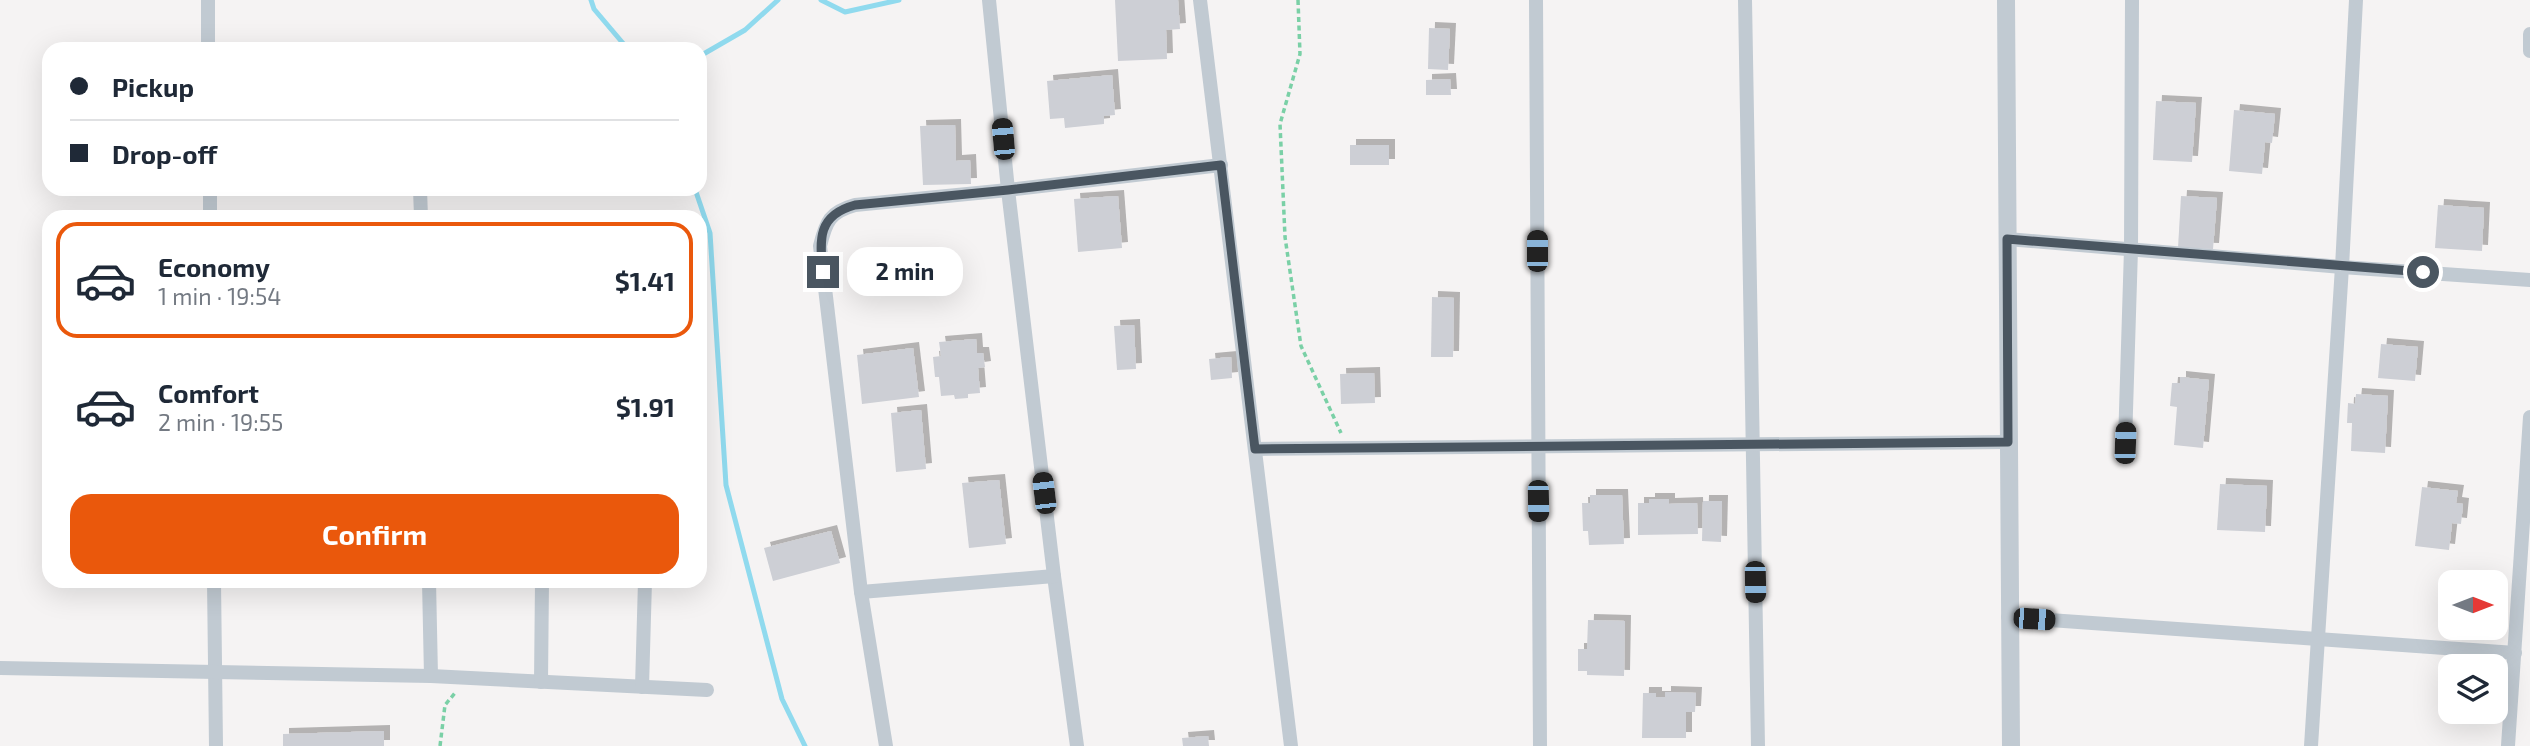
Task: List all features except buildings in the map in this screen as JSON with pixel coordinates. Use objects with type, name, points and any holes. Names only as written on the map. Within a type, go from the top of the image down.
[{"type":"street","points":[[208,0],[208,42]]},
{"type":"street","points":[[1200,0],[1291,746]]},
{"type":"street","points":[[1536,0],[1541,746]]},
{"type":"street","points":[[1745,0],[1758,746]]},
{"type":"street","points":[[2006,0],[2008,617],[2011,746]]},
{"type":"street","points":[[2125,443],[2131,249],[2132,0]]},
{"type":"street","points":[[2311,746],[2342,267],[2356,0]]},
{"type":"street","points":[[990,6],[1008,190],[1077,746]]},
{"type":"street","points":[[2530,34],[2530,51]]},
{"type":"street","points":[[886,746],[861,592],[820,246],[830,217],[842,208],[855,205],[1221,165]]},
{"type":"street","points":[[2007,239],[2530,280]]},
{"type":"street","points":[[2508,746],[2530,417]]},
{"type":"street","points":[[1255,449],[2008,442]]},
{"type":"street","points":[[861,592],[1054,576]]},
{"type":"street","points":[[214,588],[216,746]]},
{"type":"street","points":[[429,588],[431,676]]},
{"type":"street","points":[[541,682],[542,588]]},
{"type":"street","points":[[642,687],[645,588]]},
{"type":"street","points":[[2008,617],[2515,653]]},
{"type":"street","points":[[0,668],[431,676],[707,690]]},
{"type":"path","points":[[1298,0],[1300,54],[1280,124],[1285,237],[1301,346],[1348,448]]},
{"type":"path","points":[[440,746],[445,705],[468,678]]},
{"type":"waterway","points":[[591,0],[594,9],[622,42]]},
{"type":"waterway","points":[[707,52],[745,30],[778,0]]},
{"type":"waterway","points":[[821,0],[845,12],[899,0]]},
{"type":"waterway","points":[[697,196],[702,210]]},
{"type":"waterway","points":[[707,224],[710,233],[726,485],[782,699],[805,746]]},
{"type":"route","points":[[823,272],[820,246],[824,229],[830,217],[842,208],[1221,165],[1255,449],[2008,442],[2007,239],[2423,272]]}]
